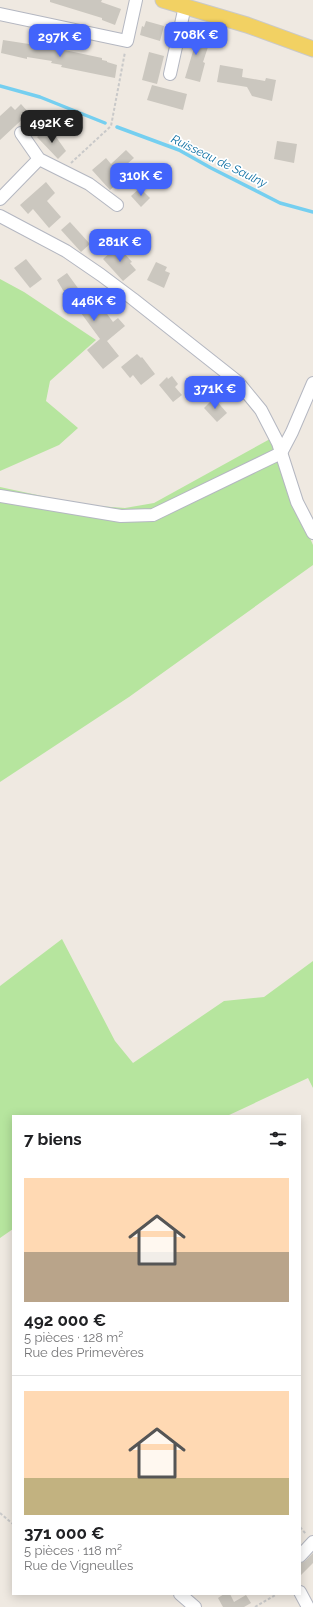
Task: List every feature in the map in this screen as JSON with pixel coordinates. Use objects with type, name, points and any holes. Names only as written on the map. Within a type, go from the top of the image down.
[{"type":"main road","points":[[163,0],[247,25],[313,49]]},
{"type":"street","points":[[0,14],[127,41],[136,0]]},
{"type":"street","points":[[170,74],[185,6]]},
{"type":"street","points":[[22,133],[39,159],[89,184],[117,205]]},
{"type":"street","points":[[0,199],[39,159]]},
{"type":"street","points":[[0,216],[66,251],[133,298],[228,373],[252,398],[261,410],[278,443],[297,502],[313,533]]},
{"type":"street","points":[[0,496],[121,516],[153,515],[281,452],[292,432],[313,383]]},
{"type":"street","points":[[301,1555],[313,1542]]},
{"type":"street","points":[[301,1594],[308,1607]]},
{"type":"street","points":[[181,1595],[195,1607]]},
{"type":"path","points":[[63,171],[111,126],[127,41]]},
{"type":"path","points":[[0,1513],[12,1523]]},
{"type":"path","points":[[255,1607],[276,1595]]},
{"type":"green space","points":[[0,279],[24,292],[96,340],[50,381],[46,401],[78,428],[59,445],[0,471]]},
{"type":"green space","points":[[270,439],[296,507],[313,545],[313,565],[129,697],[0,782],[0,487],[84,505],[125,508],[154,503]]},
{"type":"green space","points":[[62,939],[115,1041],[133,1063],[224,1001],[264,997],[313,961],[313,1088],[308,1078],[229,1115],[12,1115],[12,1230],[0,1238],[0,986]]},
{"type":"building","points":[[50,0],[102,0],[101,2],[121,9],[115,25],[102,20],[102,18],[50,2]]},
{"type":"building","points":[[146,21],[164,26],[160,41],[140,35],[142,26],[144,27]]},
{"type":"building","points":[[188,31],[204,36],[202,42],[209,44],[203,62],[205,63],[200,82],[185,78],[194,48],[184,45]]},
{"type":"building","points":[[3,40],[29,44],[29,41],[102,58],[102,60],[117,65],[115,78],[61,67],[62,65],[51,63],[52,61],[27,57],[27,59],[1,53]]},
{"type":"building","points":[[149,52],[164,56],[157,84],[142,80]]},
{"type":"building","points":[[220,65],[243,69],[242,77],[265,81],[266,78],[276,80],[272,101],[252,96],[247,87],[217,82]]},
{"type":"building","points":[[152,85],[187,94],[183,110],[147,100]]},
{"type":"building","points":[[21,104],[29,113],[0,140],[0,116],[11,106],[15,110]]},
{"type":"building","points":[[46,129],[52,135],[54,134],[66,151],[58,159],[37,137]]},
{"type":"building","points":[[277,141],[297,144],[294,163],[274,159]]},
{"type":"building","points":[[126,150],[134,158],[113,176],[119,182],[110,190],[92,170],[106,158],[111,164]]},
{"type":"building","points":[[46,182],[55,193],[47,201],[61,217],[49,228],[33,209],[28,214],[20,205]]},
{"type":"building","points":[[140,188],[150,198],[141,207],[131,196]]},
{"type":"building","points":[[70,222],[90,244],[81,252],[61,230]]},
{"type":"building","points":[[118,246],[132,262],[130,263],[136,270],[123,281],[103,259]]},
{"type":"building","points":[[26,259],[42,279],[30,288],[14,268]]},
{"type":"building","points":[[156,262],[167,267],[165,271],[170,273],[164,288],[147,280]]},
{"type":"building","points":[[67,273],[88,302],[91,300],[98,310],[102,307],[113,322],[118,318],[125,326],[107,341],[119,356],[103,369],[87,350],[100,339],[73,302],[70,305],[62,294],[64,292],[57,280]]},
{"type":"building","points":[[137,354],[141,358],[142,357],[155,374],[141,385],[133,375],[130,378],[121,367]]},
{"type":"building","points":[[172,376],[178,384],[175,387],[182,395],[173,402],[159,385],[167,377],[168,379]]},
{"type":"building","points":[[214,398],[227,413],[217,422],[204,408]]},
{"type":"building","points":[[313,1553],[313,1563],[301,1575],[301,1563],[305,1561]]},
{"type":"building","points":[[222,1595],[230,1595],[234,1602],[246,1595],[251,1603],[244,1607],[223,1607],[218,1598]]},
{"type":"waterway","name":"Ruisseau de Saulny","points":[[0,86],[40,97],[105,123]]},
{"type":"waterway","name":"Ruisseau de Saulny","points":[[117,127],[179,150],[280,203],[313,212]]}]
